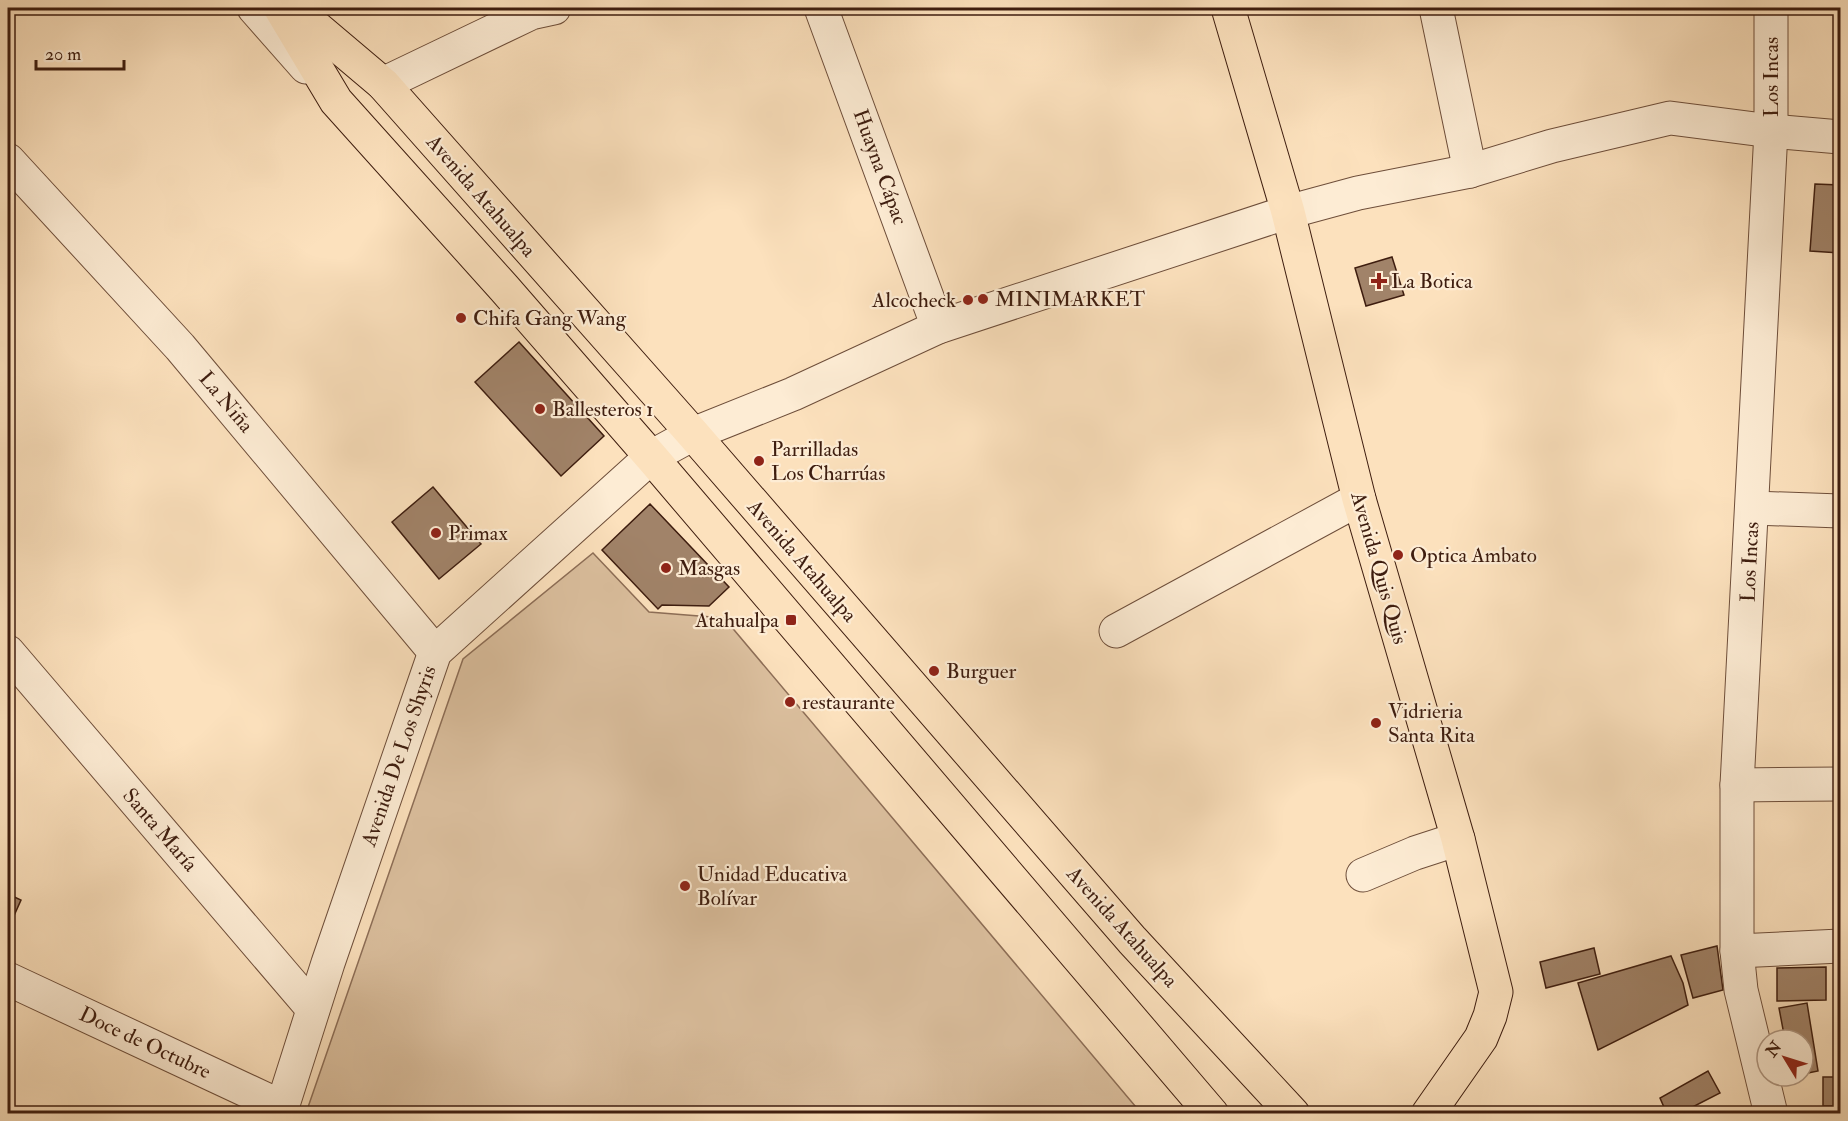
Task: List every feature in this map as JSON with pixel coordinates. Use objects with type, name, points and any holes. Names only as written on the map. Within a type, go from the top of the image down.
[{"type":"main road","points":[[280,8],[336,101]]},
{"type":"main road","points":[[293,8],[374,76]]},
{"type":"main road","name":"Avenida Quis Quis","points":[[1228,8],[1288,212],[1359,500],[1458,839],[1496,992],[1481,1038],[1428,1113]]},
{"type":"main road","name":"Avenida Atahualpa","points":[[374,76],[693,434],[1132,940],[1293,1113]]},
{"type":"main road","name":"Avenida Atahualpa","points":[[336,101],[504,288],[651,457],[1212,1113]]},
{"type":"street","name":"Avenida Atahualpa","points":[[254,8],[336,101]]},
{"type":"street","name":"Avenida Atahualpa","points":[[312,8],[374,76]]},
{"type":"street","name":"Huayna Cápac","points":[[821,8],[938,327]]},
{"type":"street","points":[[1436,8],[1470,171]]},
{"type":"street","name":"Los Incas","points":[[1771,1113],[1741,990],[1737,951],[1737,785],[1771,131],[1772,8]]},
{"type":"street","points":[[374,76],[538,10]]},
{"type":"street","name":"Avenida De Los Shyris","points":[[281,1110],[313,1009],[435,652],[651,457],[693,434],[793,394],[938,327],[1288,212],[1358,193],[1470,171],[1552,146],[1670,118],[1840,137]]},
{"type":"street","name":"La Niña","points":[[8,160],[180,347],[435,652]]},
{"type":"street","points":[[1116,631],[1359,500]]},
{"type":"street","points":[[1753,508],[1840,511]]},
{"type":"street","name":"Santa María","points":[[8,652],[313,1009]]},
{"type":"street","points":[[1737,785],[1840,784]]},
{"type":"street","points":[[1363,875],[1415,853],[1458,839]]},
{"type":"street","points":[[1737,951],[1840,946]]},
{"type":"street","name":"Doce de Octubre","points":[[8,979],[281,1110]]},
{"type":"shaded area","name":"Unidad Educativa Bolívar","points":[[593,553],[649,612],[724,618],[1141,1113],[306,1113],[463,659]]},
{"type":"building","points":[[1815,184],[1840,185],[1840,253],[1810,251]]},
{"type":"building","name":"La Botica","points":[[1392,257],[1404,295],[1366,306],[1355,268]]},
{"type":"building","name":"Ballesteros 1","points":[[519,342],[604,436],[561,476],[475,382]]},
{"type":"building","name":"Primax","points":[[433,487],[481,544],[439,579],[392,522]]},
{"type":"building","name":"Masgas","points":[[650,504],[729,587],[709,606],[662,605],[658,609],[602,550]]},
{"type":"building","points":[[8,894],[21,900],[8,929]]},
{"type":"building","points":[[1717,946],[1723,990],[1693,998],[1681,955]]},
{"type":"building","points":[[1594,948],[1600,974],[1546,988],[1540,962]]},
{"type":"building","points":[[1671,956],[1683,983],[1688,1005],[1598,1050],[1578,983]]},
{"type":"building","points":[[1826,967],[1826,1000],[1777,1001],[1777,968]]},
{"type":"building","points":[[1807,1003],[1811,1028],[1783,1028],[1779,1008]]},
{"type":"building","points":[[1815,1052],[1818,1071],[1815,1072]]},
{"type":"building","points":[[1708,1071],[1720,1093],[1679,1114],[1667,1114],[1660,1098]]},
{"type":"building","points":[[1823,1077],[1840,1077],[1840,1106],[1823,1106]]},
{"type":"place","name":"La Botica","points":[[1379,281]]},
{"type":"place","name":"MINIMARKET","points":[[983,299]]},
{"type":"place","name":"Alcocheck","points":[[968,300]]},
{"type":"place","name":"Chifa Gang Wang","points":[[461,318]]},
{"type":"place","name":"Ballesteros 1","points":[[540,409]]},
{"type":"place","name":"Parrilladas Los Charrúas","points":[[759,461]]},
{"type":"place","name":"Primax","points":[[436,533]]},
{"type":"place","name":"Optica Ambato","points":[[1398,555]]},
{"type":"place","name":"Masgas","points":[[666,568]]},
{"type":"place","name":"Atahualpa","points":[[791,620]]},
{"type":"place","name":"Burguer","points":[[934,671]]},
{"type":"place","name":"restaurante","points":[[790,702]]},
{"type":"place","name":"Vidrieria Santa Rita","points":[[1376,723]]},
{"type":"place","name":"Unidad Educativa Bolívar","points":[[685,886]]}]
